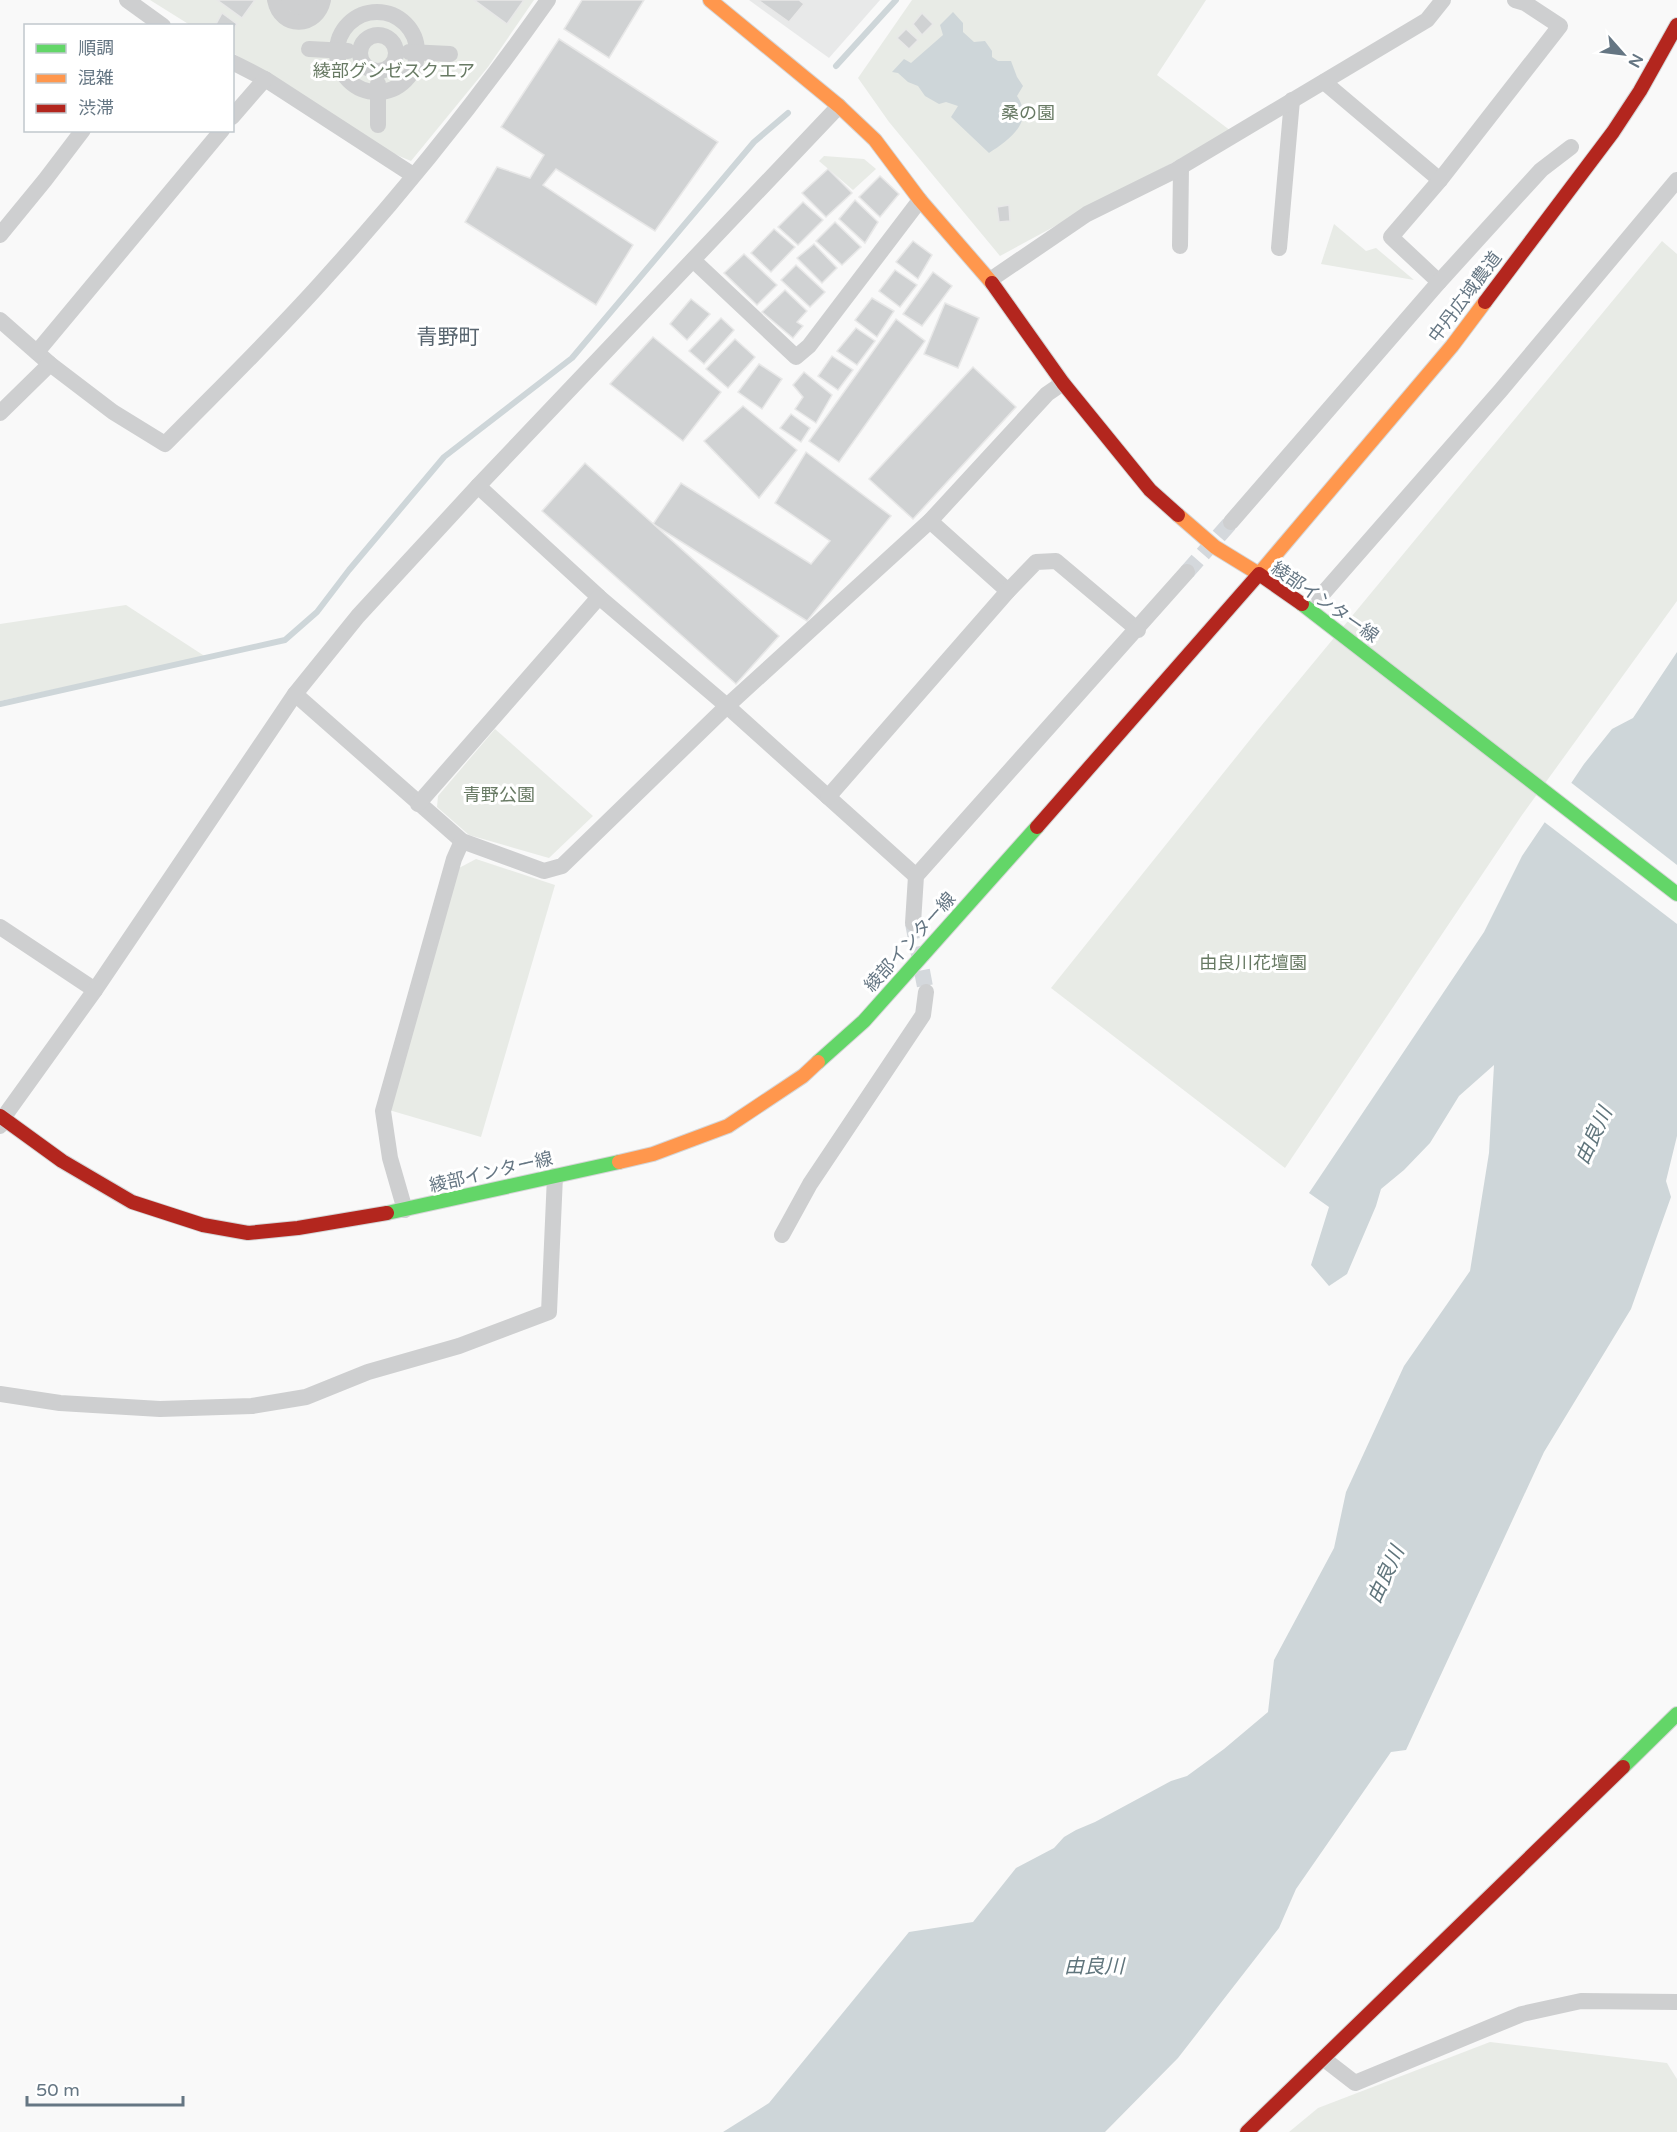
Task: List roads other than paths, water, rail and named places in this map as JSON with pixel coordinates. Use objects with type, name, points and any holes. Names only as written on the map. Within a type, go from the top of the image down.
[{"type":"street","points":[[127,0],[161,24]]},
{"type":"street","points":[[275,0],[280,13],[306,6]]},
{"type":"street","points":[[0,320],[50,364],[113,412],[165,444],[329,274],[413,175],[514,48],[548,0]]},
{"type":"street","points":[[711,0],[839,106],[875,140],[920,200],[990,280],[1063,383],[1150,490],[1215,547],[1259,574]]},
{"type":"street","points":[[1439,282],[1391,237],[1440,180],[1560,27],[1525,3],[1515,0]]},
{"type":"street","points":[[990,280],[1087,214],[1181,167],[1427,20],[1446,1]]},
{"type":"street","points":[[380,6],[381,36]]},
{"type":"street","points":[[380,6],[410,28],[416,40],[417,52],[415,67],[409,78],[399,87],[378,93],[361,90],[350,82],[342,72],[338,50],[342,33],[350,22],[380,6]]},
{"type":"street","name":"中丹広域農道","points":[[1259,574],[1452,346],[1613,132],[1677,25]]},
{"type":"street","points":[[381,36],[391,41],[396,51],[393,63],[378,71],[367,67],[360,51],[362,45],[370,37],[381,36]]},
{"type":"street","points":[[309,49],[360,51]]},
{"type":"street","points":[[396,51],[450,54]]},
{"type":"street","points":[[234,63],[265,79],[413,175]]},
{"type":"street","points":[[378,71],[378,125]]},
{"type":"street","points":[[234,115],[265,79]]},
{"type":"street","points":[[1324,82],[1440,180]]},
{"type":"street","points":[[1279,248],[1292,100]]},
{"type":"street","points":[[1,1120],[95,990],[295,694],[358,616],[478,486],[839,106]]},
{"type":"street","points":[[0,235],[81,132]]},
{"type":"street","points":[[37,352],[220,132]]},
{"type":"street","points":[[1231,522],[1439,282],[1541,170],[1571,147]]},
{"type":"street","points":[[1180,246],[1181,167]]},
{"type":"street","points":[[1319,598],[1501,390],[1677,180]]},
{"type":"street","points":[[693,260],[796,357],[809,346],[920,200]]},
{"type":"street","points":[[0,413],[50,364]]},
{"type":"street","points":[[295,694],[462,841],[544,872],[562,866],[727,706],[930,521],[1047,394],[1063,383]]},
{"type":"street","points":[[478,486],[598,597],[727,706],[916,876]]},
{"type":"street","points":[[930,521],[1008,591]]},
{"type":"street","points":[[828,797],[1036,562],[1056,561],[1138,630]]},
{"type":"street","points":[[914,922],[916,876],[1138,630],[1187,572]]},
{"type":"street","name":"綾部インター線","points":[[1,1120],[62,1161],[132,1202],[203,1225],[248,1233],[298,1228],[405,1210],[653,1154],[728,1126],[803,1076],[872,1012],[1259,574],[1325,620],[1677,894]]},
{"type":"street","points":[[418,804],[598,597]]},
{"type":"street","points":[[405,1210],[390,1158],[383,1111],[454,859],[462,841]]},
{"type":"street","points":[[0,927],[95,990]]},
{"type":"street","points":[[782,1235],[810,1184],[923,1015],[926,992]]},
{"type":"street","points":[[0,1394],[60,1403],[160,1409],[252,1406],[306,1397],[368,1372],[459,1346],[549,1312],[555,1176]]},
{"type":"street","points":[[1247,2132],[1677,1714]]},
{"type":"street","points":[[1324,2059],[1355,2083],[1522,2014],[1581,2001],[1677,2002]]},
{"type":"water","points":[[953,12],[963,23],[963,32],[974,42],[985,41],[992,51],[992,57],[998,61],[1011,61],[1023,86],[1017,96],[1022,105],[1021,122],[1011,136],[989,153],[951,117],[958,106],[946,102],[939,104],[925,96],[918,86],[908,82],[898,73],[892,72],[904,59],[911,63],[943,35],[940,25]]},
{"type":"water","name":"由良川","points":[[1677,652],[1677,1136],[1666,1181],[1671,1197],[1631,1309],[1544,1452],[1406,1750],[1391,1752],[1296,1889],[1279,1928],[1178,2058],[1105,2132],[723,2132],[769,2103],[909,1932],[973,1922],[1016,1868],[1054,1848],[1064,1837],[1076,1830],[1171,1781],[1187,1776],[1268,1712],[1274,1660],[1334,1548],[1346,1492],[1404,1366],[1470,1271],[1489,1153],[1494,1065],[1459,1096],[1430,1143],[1404,1170],[1381,1189],[1347,1274],[1329,1286],[1311,1265],[1329,1207],[1309,1193],[1484,932],[1522,856],[1584,764],[1612,729],[1633,718]]},
{"type":"waterway","points":[[836,66],[896,0]]},
{"type":"waterway","points":[[0,704],[285,640],[317,612],[349,570],[444,457],[572,358],[754,142],[788,113]]},
{"type":"tunnel","points":[[1187,572],[1231,522]]},
{"type":"tunnel","points":[[913,923],[926,992]]},
{"type":"district","name":"青野町","points":[[448,337]]},
{"type":"park label","name":"綾部グンゼスクエア","points":[[394,71]]},
{"type":"park label","name":"桑の園","points":[[1028,113]]},
{"type":"park label","name":"青野公園","points":[[499,795]]},
{"type":"park label","name":"由良川花壇園","points":[[1253,963]]}]
